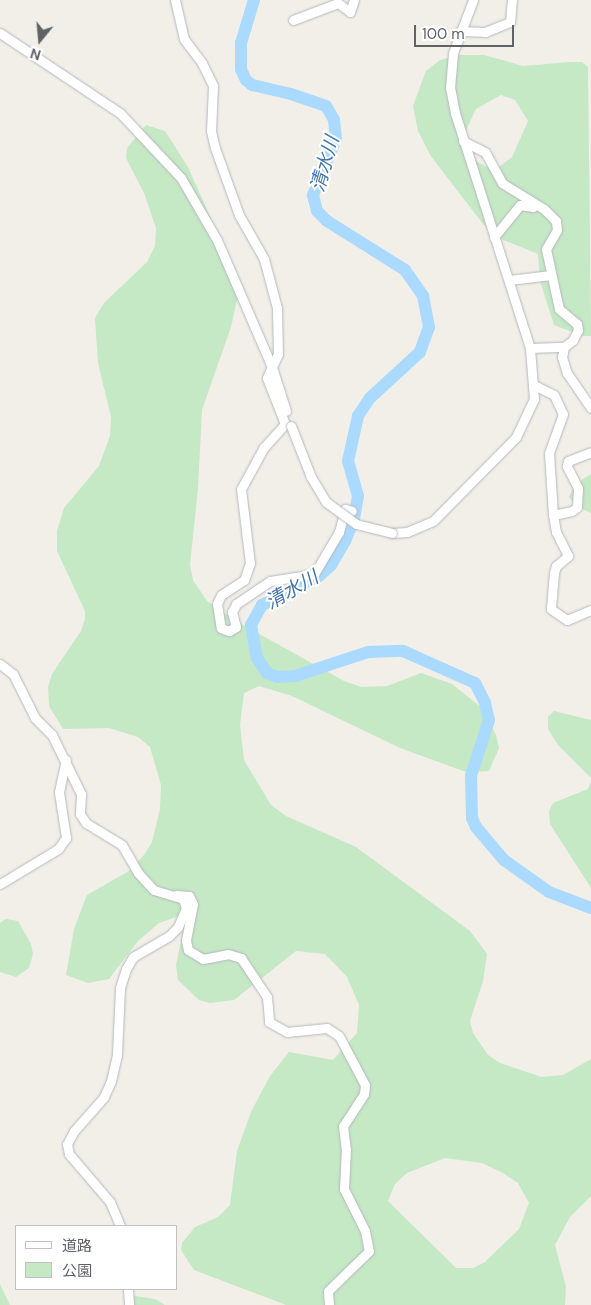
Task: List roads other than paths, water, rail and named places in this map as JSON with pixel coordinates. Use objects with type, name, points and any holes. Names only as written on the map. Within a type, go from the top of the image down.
[{"type":"street","points":[[175,0],[184,39],[202,63],[213,86],[211,131],[215,148],[239,215],[264,259],[273,287],[277,308],[278,354],[267,378],[284,424],[264,446],[240,489],[250,563],[244,580],[221,595],[217,604],[221,628],[229,631],[236,627],[232,612],[236,604],[270,581],[314,574],[339,532],[345,509],[352,511]]},
{"type":"street","points":[[293,20],[338,3],[350,12],[354,0]]},
{"type":"street","points":[[0,33],[120,113],[180,178],[217,240],[272,367],[291,426],[311,477],[326,502],[356,524],[392,533],[407,532],[433,521],[483,474],[525,423],[536,386],[530,348],[463,141],[450,88],[450,68],[460,31],[473,0]]},
{"type":"street","points":[[460,31],[485,32],[510,22],[512,0]]},
{"type":"street","points":[[463,141],[485,152],[502,183],[544,209],[558,226],[546,249],[559,309],[577,324],[578,330],[574,340],[564,347],[530,348]]},
{"type":"street","points":[[494,237],[520,205],[530,204],[549,215]]},
{"type":"street","points":[[508,280],[552,275]]},
{"type":"street","points":[[564,347],[562,357],[567,373],[591,408]]},
{"type":"street","points":[[536,386],[554,395],[563,414],[550,453],[553,515],[556,532],[568,556],[554,573],[551,610],[566,620],[591,610]]},
{"type":"street","points":[[553,515],[572,511],[577,507],[580,501],[578,488],[567,466],[568,461],[591,452]]},
{"type":"street","points":[[0,664],[12,674],[36,718],[52,735],[66,759],[81,794],[80,814],[86,823],[122,845],[138,873],[154,890],[183,899],[186,908],[183,919],[169,936],[133,957],[126,969],[120,988],[117,1055],[111,1082],[104,1098],[74,1131],[68,1144],[69,1154],[110,1202],[120,1225]]},
{"type":"street","points":[[0,884],[58,849],[66,838],[59,792],[66,759]]},
{"type":"street","points":[[171,896],[189,896],[193,904],[186,940],[188,950],[194,956],[203,959],[228,954],[241,958],[267,997],[270,1022],[287,1032],[327,1028],[339,1036],[365,1085],[364,1094],[343,1126],[346,1149],[344,1190],[365,1231],[369,1251],[328,1291],[329,1305]]},
{"type":"street","points":[[128,1290],[128,1305]]},
{"type":"waterway","name":"清水川","points":[[254,0],[241,43],[241,69],[246,80],[252,85],[291,94],[326,106],[334,120],[336,139],[313,195],[317,211],[327,221],[405,270],[423,296],[429,327],[420,352],[370,398],[358,416],[348,461],[358,496],[354,519],[345,541],[331,565],[319,576],[262,605],[251,625],[257,658],[267,673],[278,677],[295,676],[368,652],[403,651],[475,683],[485,703],[489,720],[471,776],[472,818],[476,827],[504,860],[549,892],[591,908]]}]
